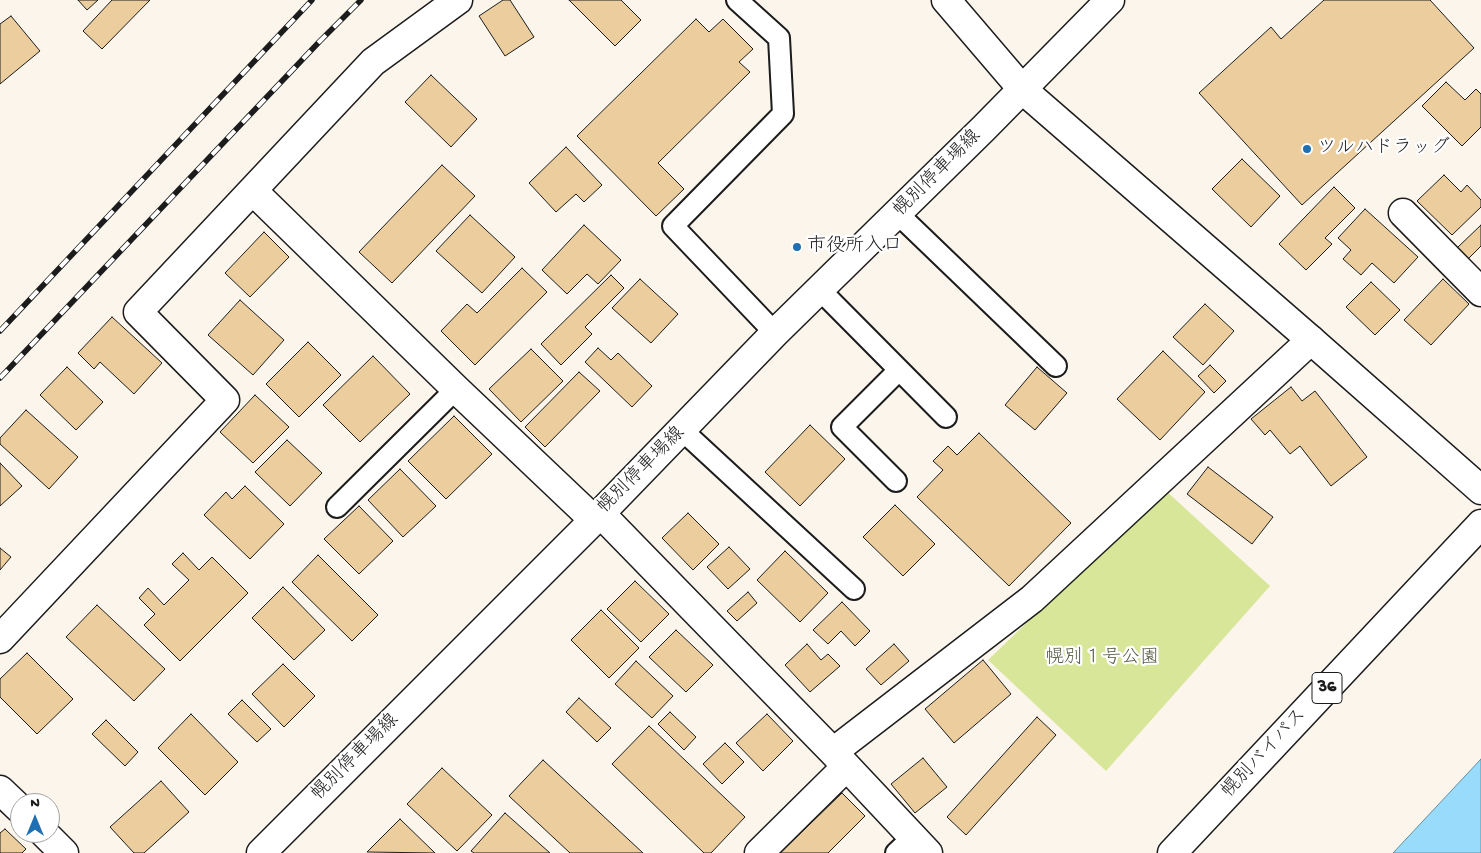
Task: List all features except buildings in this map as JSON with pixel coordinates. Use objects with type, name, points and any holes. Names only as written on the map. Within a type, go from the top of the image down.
[{"type":"main road","points":[[0,639],[225,400],[138,312],[373,62],[458,0]]},
{"type":"main road","points":[[946,0],[1023,90],[1481,490]]},
{"type":"main road","name":"幌別停車場線","points":[[261,853],[597,516],[775,333],[1023,90],[1110,0]]},
{"type":"main road","points":[[253,191],[456,389],[597,516],[840,759],[912,848]]},
{"type":"main road","points":[[1403,213],[1481,292]]},
{"type":"main road","points":[[759,853],[840,759],[1032,599],[1311,340]]},
{"type":"main road","name":"幌別バイパス","points":[[1172,853],[1481,524]]},
{"type":"main road","points":[[0,790],[10,800]]},
{"type":"main road","points":[[54,843],[64,853]]},
{"type":"lane","points":[[738,0],[779,38],[783,114],[673,226],[775,333]]},
{"type":"lane","points":[[898,214],[1056,366]]},
{"type":"lane","points":[[820,290],[946,417]]},
{"type":"lane","points":[[896,481],[842,427],[899,370]]},
{"type":"lane","points":[[337,508],[456,389]]},
{"type":"lane","points":[[682,430],[854,589]]},
{"type":"green space","name":"幌別１号公園","points":[[1165,490],[1270,586],[1106,771],[988,660]]},
{"type":"water","points":[[1481,759],[1481,853],[1393,853]]},
{"type":"railway","points":[[0,331],[312,0]]},
{"type":"railway","points":[[0,378],[361,0]]},
{"type":"place","name":"ツルハドラッグ","points":[[1307,149]]},
{"type":"place","name":"市役所入口","points":[[797,247]]}]
